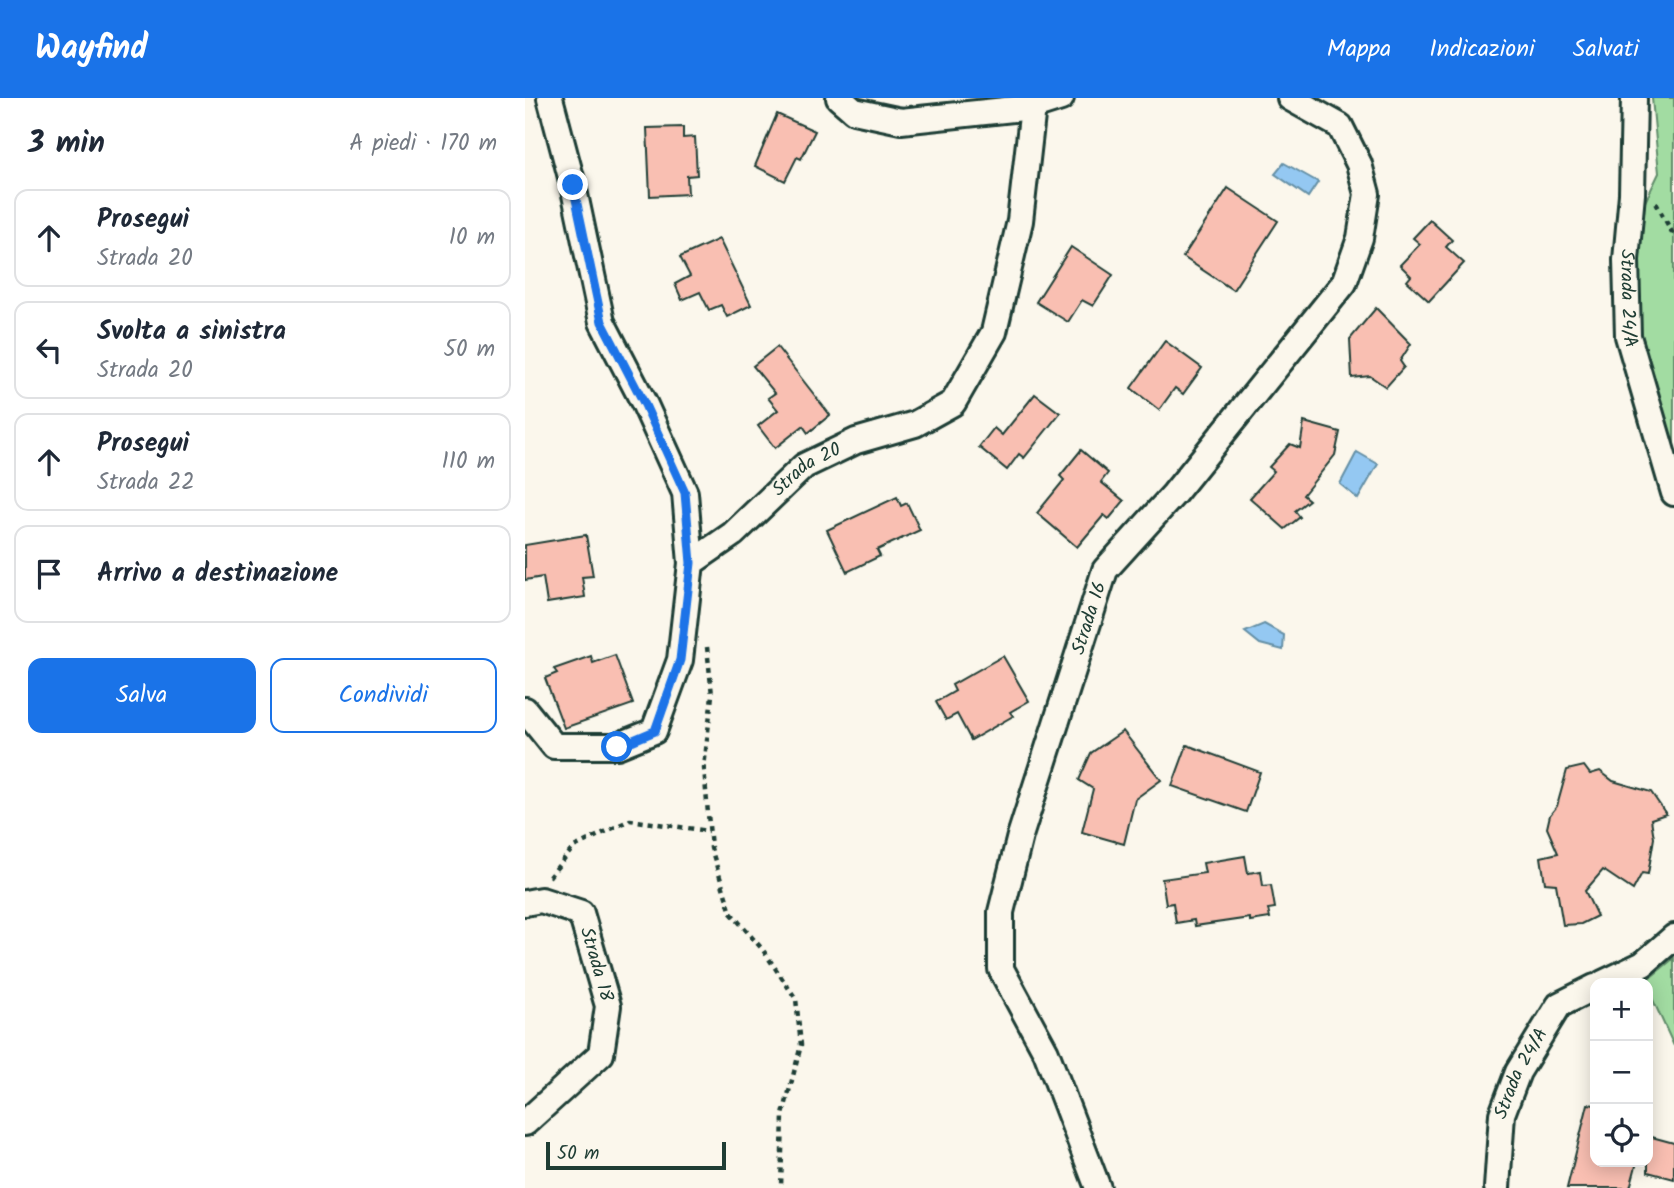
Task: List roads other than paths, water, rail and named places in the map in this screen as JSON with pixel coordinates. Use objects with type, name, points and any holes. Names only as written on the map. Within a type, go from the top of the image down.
[{"type":"street","points":[[525,710],[554,746],[617,747],[655,731],[680,660],[691,563],[685,493],[645,405],[602,322],[573,185],[550,98]]},
{"type":"street","points":[[852,102],[901,121],[1034,107],[1061,98]]},
{"type":"street","name":"Strada 16","points":[[1098,1188],[1046,1052],[1001,970],[1001,912],[1020,836],[1105,570],[1174,494],[1344,283],[1360,238],[1367,194],[1360,164],[1340,126],[1290,98]]},
{"type":"street","name":"Strada 24/A","points":[[1634,98],[1632,194],[1626,260],[1628,336],[1674,493]]},
{"type":"street","name":"Strada 20","points":[[691,563],[733,534],[804,466],[856,441],[915,424],[953,403],[994,332],[1020,220],[1034,107]]},
{"type":"street","name":"Strada 18","points":[[525,1123],[601,1054],[608,1006],[581,913],[541,900],[527,903]]},
{"type":"street","points":[[1614,978],[1643,964],[1674,937]]},
{"type":"street","name":"Strada 24/A","points":[[1497,1188],[1502,1114],[1517,1072],[1559,1005],[1590,990]]},
{"type":"water","points":[[1284,163],[1318,182],[1308,197],[1275,174]]},
{"type":"water","points":[[1357,452],[1378,464],[1358,499],[1340,484]]},
{"type":"water","points":[[1264,624],[1284,635],[1283,650],[1260,644],[1245,632]]}]
